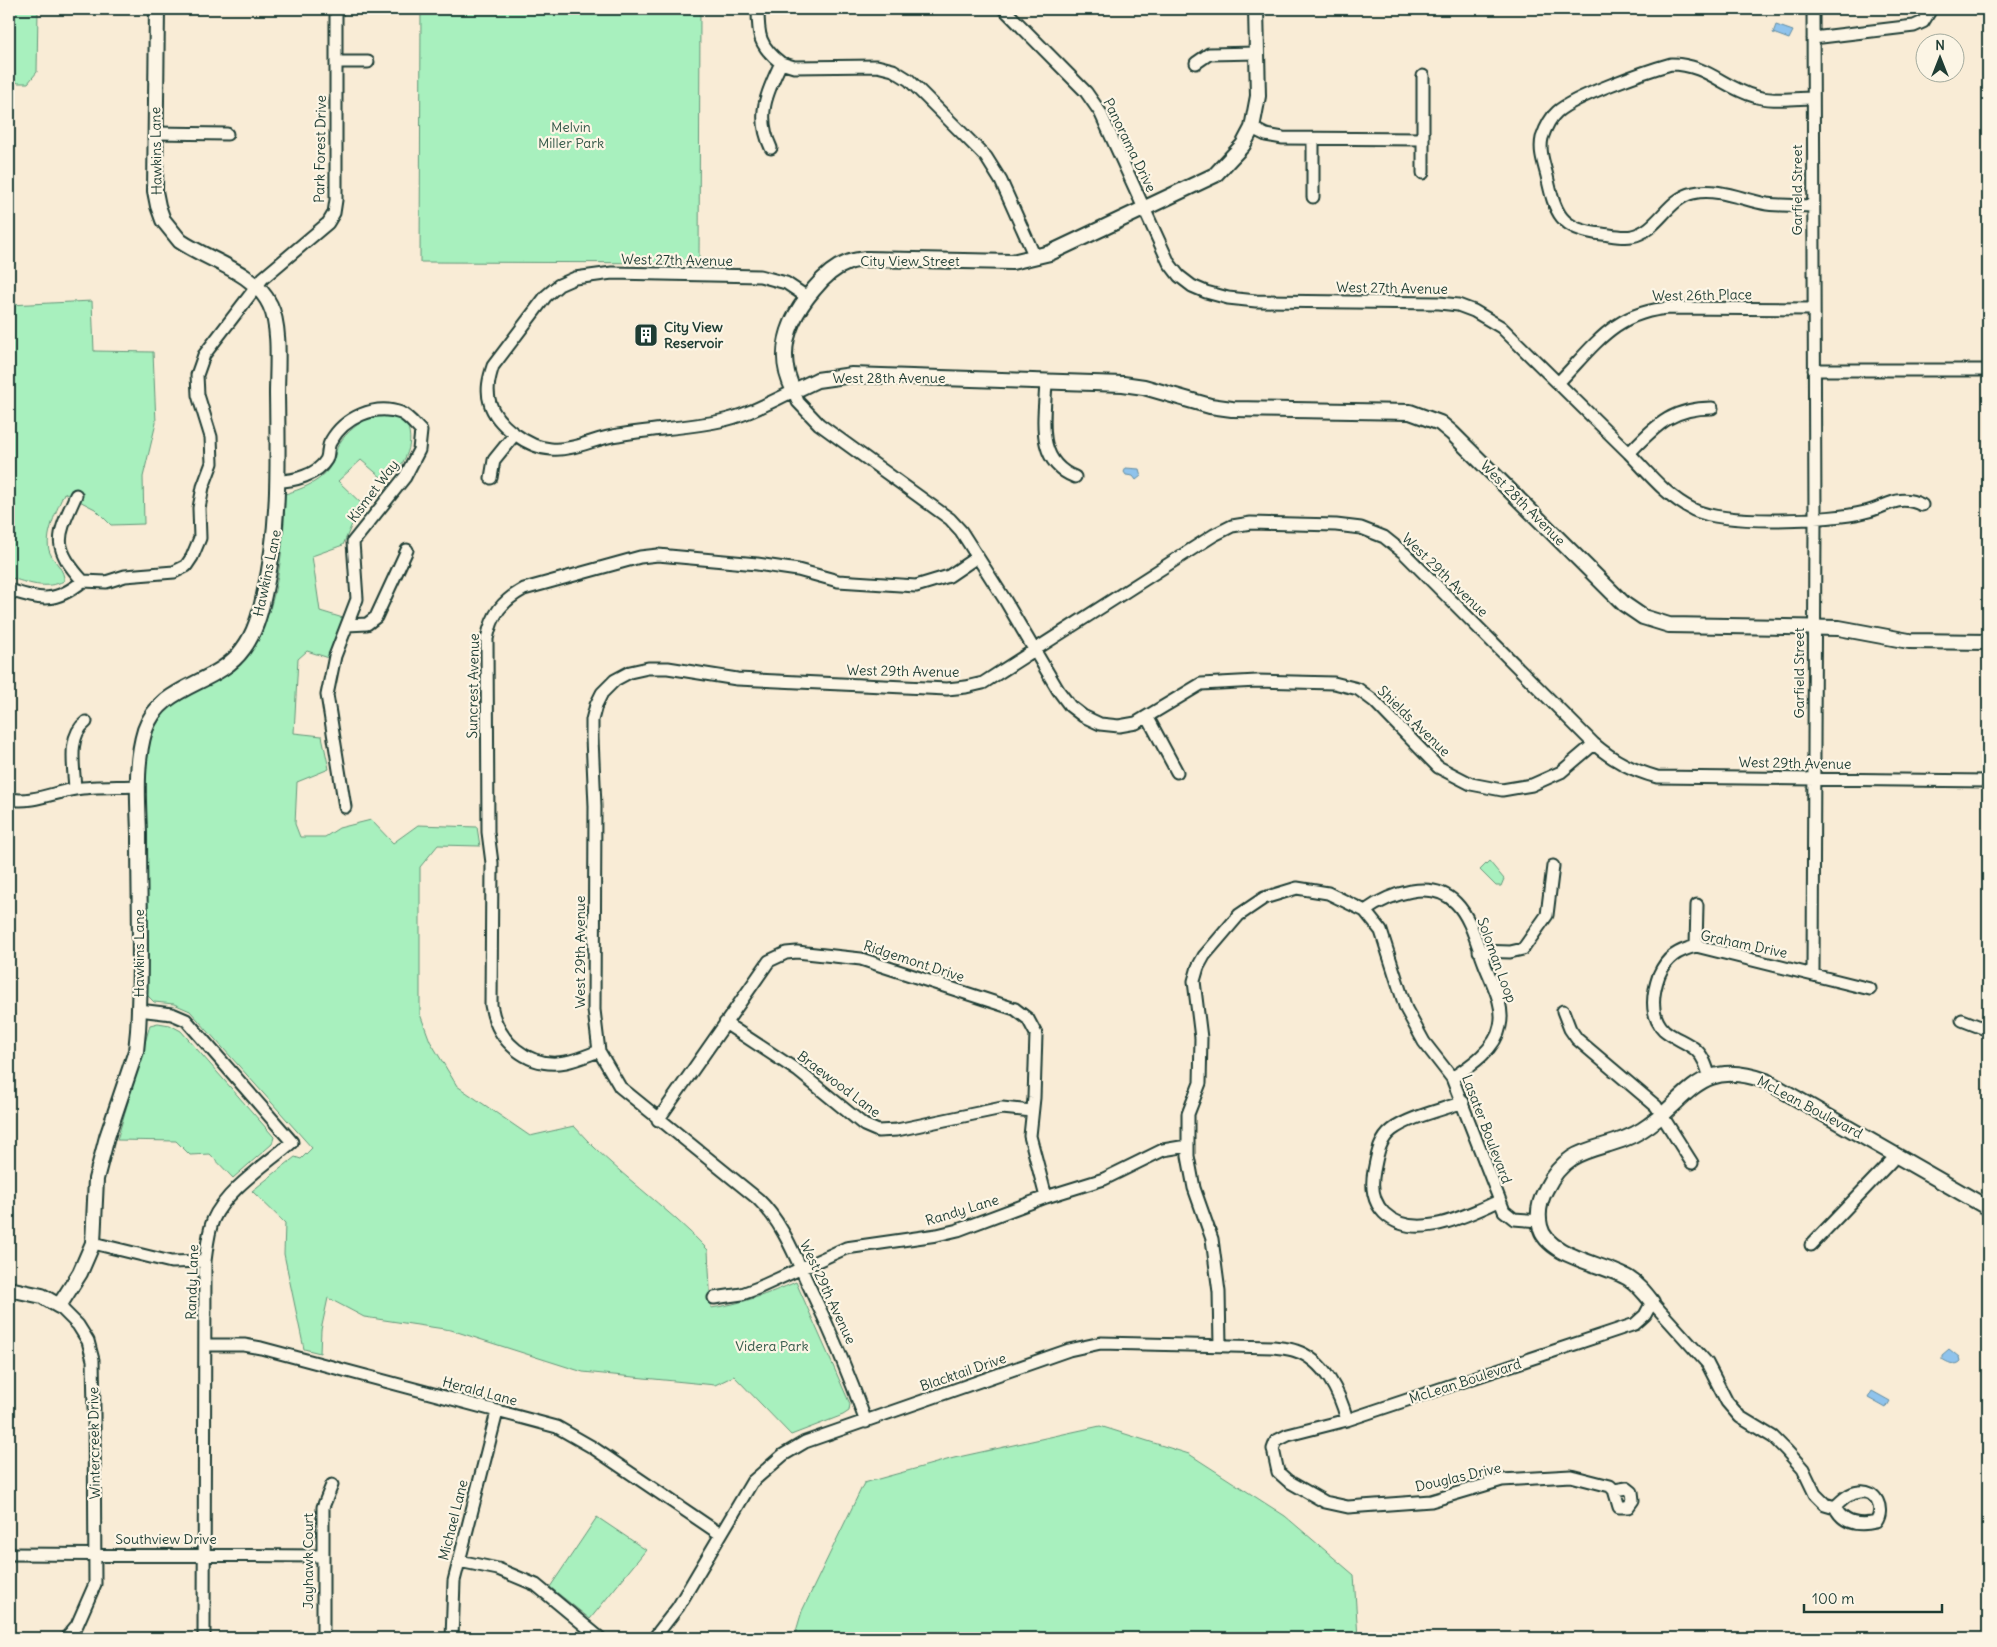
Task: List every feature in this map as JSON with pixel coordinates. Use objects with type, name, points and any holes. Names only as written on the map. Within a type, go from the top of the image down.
[{"type":"street","name":"Hawkins Lane","points":[[59,1306],[80,1273],[93,1243],[96,1179],[106,1137],[136,1051],[139,1010],[138,786],[143,739],[151,717],[158,707],[181,690],[222,670],[242,650],[255,628],[274,545],[278,481],[276,326],[271,305],[257,286],[246,278],[194,251],[171,233],[158,206],[155,176],[157,9]]},
{"type":"street","name":"Park Forest Drive","points":[[83,580],[106,582],[125,576],[174,572],[186,566],[192,558],[200,538],[199,508],[203,487],[212,463],[211,436],[198,395],[197,375],[204,355],[263,278],[321,231],[334,213],[336,9]]},
{"type":"street","points":[[758,9],[761,42],[770,55],[781,63],[794,66],[877,66],[893,70],[909,80],[986,157],[1000,181],[1035,257]]},
{"type":"street","name":"Panorama Drive","points":[[1004,9],[1086,92],[1100,112],[1145,210]]},
{"type":"street","name":"City View Street","points":[[1005,600],[950,519],[819,424],[798,402],[785,367],[786,341],[794,316],[807,297],[832,271],[847,262],[866,259],[1012,262],[1050,254],[1215,175],[1244,145],[1252,128],[1258,96],[1256,9]]},
{"type":"street","name":"Garfield Street","points":[[1813,9],[1812,206],[1815,519],[1813,975]]},
{"type":"street","points":[[1813,38],[1902,28],[1924,22],[1931,9]]},
{"type":"street","points":[[1196,63],[1208,54],[1257,52]]},
{"type":"street","points":[[336,62],[368,62]]},
{"type":"street","points":[[771,148],[764,132],[763,116],[769,91],[781,63]]},
{"type":"street","points":[[1812,98],[1762,98],[1752,96],[1702,69],[1686,64],[1671,64],[1572,103],[1556,113],[1546,126],[1542,141],[1542,155],[1554,205],[1561,218],[1570,227],[1584,232],[1632,236],[1646,230],[1679,198],[1694,193],[1711,192],[1769,204],[1812,206]]},
{"type":"street","points":[[1423,76],[1423,173]]},
{"type":"street","points":[[1252,128],[1266,135],[1283,138],[1422,139]]},
{"type":"street","points":[[155,133],[227,134]]},
{"type":"street","points":[[1313,139],[1313,197]]},
{"type":"street","name":"West 27th Avenue","points":[[1145,210],[1169,263],[1179,276],[1192,286],[1206,292],[1256,301],[1439,303],[1458,305],[1474,311],[1501,327],[1665,492],[1696,511],[1735,519],[1815,519],[1867,512],[1902,500],[1913,500],[1922,505]]},
{"type":"street","name":"West 27th Avenue","points":[[535,446],[515,434],[504,424],[490,404],[489,378],[493,366],[546,296],[559,285],[576,278],[612,273],[760,276],[786,283],[807,297]]},
{"type":"street","name":"West 26th Place","points":[[1558,383],[1620,322],[1636,313],[1653,309],[1671,308],[1813,310]]},
{"type":"street","points":[[1814,370],[1988,370]]},
{"type":"street","name":"West 28th Avenue","points":[[535,446],[549,450],[564,449],[616,435],[719,421],[740,416],[817,380],[852,375],[1123,384],[1144,387],[1210,406],[1232,409],[1410,412],[1440,423],[1458,438],[1624,604],[1643,618],[1661,624],[1687,626],[1852,629],[1909,641],[1988,642]]},
{"type":"street","points":[[1046,380],[1044,432],[1046,446],[1058,470],[1074,478]]},
{"type":"street","points":[[1628,453],[1658,424],[1673,414],[1690,408],[1712,408]]},
{"type":"street","name":"Kismet Way","points":[[278,481],[293,481],[312,472],[326,460],[330,441],[361,413],[378,409],[402,413],[421,431],[419,450],[405,477],[353,542],[357,599],[336,656],[327,695],[345,807]]},
{"type":"street","points":[[491,478],[494,460],[515,434]]},
{"type":"street","points":[[9,590],[36,598],[50,599],[66,594],[83,580],[68,564],[60,545],[62,527],[76,496]]},
{"type":"street","name":"West 29th Avenue","points":[[866,1422],[845,1364],[784,1233],[766,1206],[620,1088],[599,1052],[594,1010],[595,806],[592,720],[602,693],[615,680],[630,672],[648,668],[668,668],[736,679],[956,688],[983,682],[1214,535],[1232,526],[1251,523],[1336,525],[1361,528],[1384,537],[1404,553],[1594,744],[1611,758],[1631,770],[1657,777],[1988,780]]},
{"type":"street","points":[[347,625],[367,624],[376,617],[407,550]]},
{"type":"street","name":"Suncrest Avenue","points":[[599,1052],[565,1062],[547,1062],[528,1058],[512,1048],[501,1035],[494,1021],[491,1005],[492,864],[488,832],[487,639],[490,622],[497,609],[510,597],[524,589],[640,557],[658,556],[757,564],[798,570],[838,581],[916,586],[949,576],[977,557]]},
{"type":"street","name":"Shields Avenue","points":[[1005,600],[1058,690],[1070,706],[1083,716],[1100,724],[1119,726],[1136,723],[1148,718],[1201,684],[1257,682],[1334,684],[1358,689],[1374,702],[1438,768],[1470,784],[1502,790],[1532,785],[1561,772],[1594,744]]},
{"type":"street","points":[[1148,718],[1177,772]]},
{"type":"street","points":[[75,789],[74,739],[77,729],[86,722]]},
{"type":"street","points":[[9,799],[48,797],[75,789],[138,786]]},
{"type":"street","points":[[1480,951],[1510,952],[1523,949],[1528,944],[1547,915],[1553,866]]},
{"type":"street","name":"Lasater Boulevard","points":[[1220,1345],[1219,1292],[1212,1238],[1194,1188],[1188,1146],[1188,1114],[1200,1083],[1201,1038],[1194,981],[1204,956],[1249,906],[1264,898],[1297,888],[1328,892],[1365,910],[1380,930],[1406,1009],[1424,1042],[1452,1078],[1463,1102],[1504,1211],[1514,1219],[1540,1221]]},
{"type":"street","name":"Soloman Loop","points":[[1365,910],[1399,895],[1417,890],[1437,892],[1456,902],[1467,919],[1499,1001],[1501,1026],[1491,1045],[1452,1078]]},
{"type":"street","points":[[1696,946],[1697,905]]},
{"type":"street","name":"Graham Drive","points":[[1710,1078],[1705,1063],[1697,1051],[1664,1030],[1654,1009],[1657,982],[1669,957],[1680,950],[1696,946],[1870,990]]},
{"type":"street","name":"Ridgemont Drive","points":[[658,1120],[725,1023],[774,957],[798,952],[845,956],[868,961],[1015,1009],[1024,1014],[1031,1023],[1037,1039],[1030,1136],[1046,1197]]},
{"type":"street","name":"Randy Lane","points":[[139,1010],[172,1014],[186,1020],[292,1142],[221,1206],[208,1236],[205,1261],[204,1638]]},
{"type":"street","points":[[1563,1011],[1570,1029],[1577,1039],[1662,1112],[1692,1163]]},
{"type":"street","points":[[1962,1020],[1988,1030]]},
{"type":"street","name":"Braewood Lane","points":[[725,1023],[798,1071],[864,1125],[878,1131],[897,1130],[1002,1108],[1032,1112]]},
{"type":"street","name":"McLean Boulevard","points":[[1540,1221],[1540,1203],[1544,1192],[1554,1174],[1570,1158],[1588,1149],[1632,1135],[1648,1125],[1694,1085],[1710,1078],[1727,1074],[1744,1075],[1766,1081],[1988,1208]]},
{"type":"street","points":[[1463,1102],[1400,1125],[1383,1140],[1378,1149],[1373,1176],[1372,1186],[1376,1204],[1391,1219],[1412,1226],[1426,1226],[1465,1216],[1499,1201]]},
{"type":"street","name":"Randy Lane","points":[[714,1298],[751,1291],[846,1248],[947,1233],[1046,1197],[1110,1177],[1163,1150],[1188,1146]]},
{"type":"street","points":[[1811,1245],[1897,1155]]},
{"type":"street","points":[[1540,1221],[1542,1231],[1554,1246],[1569,1254],[1627,1277],[1636,1284],[1707,1363],[1727,1402],[1740,1417],[1772,1437],[1786,1450],[1803,1469],[1815,1494],[1825,1504],[1835,1507]]},
{"type":"street","points":[[93,1243],[171,1262],[205,1261]]},
{"type":"street","name":"Wintercreek Drive","points":[[9,1289],[42,1296],[59,1306],[78,1325],[88,1341],[93,1360],[95,1584],[77,1625],[66,1638]]},
{"type":"street","name":"McLean Boulevard","points":[[1273,1449],[1276,1441],[1288,1435],[1347,1420],[1635,1324],[1645,1315],[1652,1302]]},
{"type":"street","name":"Herald Lane","points":[[205,1345],[244,1345],[261,1348],[556,1427],[569,1432],[720,1534]]},
{"type":"street","name":"Blacktail Drive","points":[[654,1638],[678,1607],[752,1482],[783,1455],[805,1442],[1088,1345],[1220,1345],[1273,1347],[1297,1351],[1319,1366],[1332,1382],[1341,1400],[1347,1420]]},
{"type":"street","name":"Michael Lane","points":[[452,1638],[452,1596],[458,1561],[498,1412]]},
{"type":"street","name":"Douglas Drive","points":[[1273,1449],[1278,1472],[1288,1480],[1325,1502],[1348,1507],[1431,1500],[1502,1480],[1571,1476],[1600,1482],[1614,1490]]},
{"type":"street","name":"Jayhawk Court","points":[[323,1638],[323,1507],[332,1485]]},
{"type":"street","name":"Southview Drive","points":[[9,1554],[323,1556]]},
{"type":"street","points":[[458,1561],[498,1569],[536,1585],[600,1638]]},
{"type":"green space","points":[[9,9],[38,9],[37,72],[28,83],[18,83],[9,77]]},
{"type":"green space","name":"Melvin Miller Park","points":[[421,9],[700,9],[699,263],[420,262]]},
{"type":"green space","points":[[92,301],[94,351],[153,352],[156,423],[143,477],[144,524],[111,525],[95,509],[64,493],[52,523],[48,546],[50,553],[63,573],[64,581],[50,585],[30,583],[9,577],[9,305]]},
{"type":"green space","name":"Videra Park","points":[[372,416],[392,416],[407,424],[410,441],[409,449],[403,463],[388,483],[361,460],[338,481],[365,507],[353,522],[343,545],[312,556],[320,611],[343,618],[329,658],[307,651],[298,659],[294,733],[322,736],[329,769],[297,782],[295,824],[300,837],[325,837],[339,828],[371,820],[393,843],[418,825],[477,827],[480,846],[438,845],[420,867],[420,1014],[430,1041],[457,1086],[530,1136],[574,1126],[606,1158],[675,1218],[708,1250],[711,1308],[754,1298],[796,1282],[850,1404],[849,1411],[843,1415],[791,1435],[734,1376],[715,1385],[583,1372],[451,1330],[364,1317],[328,1298],[321,1330],[320,1353],[304,1349],[284,1254],[285,1223],[252,1191],[295,1157],[301,1159],[312,1148],[190,1011],[174,1004],[154,1002],[147,995],[146,767],[149,744],[162,715],[185,697],[220,679],[239,664],[254,645],[274,596],[282,543],[285,494],[307,486],[320,478],[330,466],[338,446],[345,435],[358,424]]},
{"type":"green space","points":[[1489,861],[1504,879],[1501,886],[1496,886],[1480,870]]},
{"type":"green space","points":[[158,1023],[170,1025],[181,1031],[274,1137],[272,1144],[233,1178],[210,1154],[190,1155],[176,1141],[117,1140],[150,1025]]},
{"type":"green space","points":[[1100,1426],[1189,1454],[1285,1516],[1354,1575],[1358,1638],[794,1638],[802,1611],[864,1483],[954,1458]]},
{"type":"green space","points":[[597,1517],[646,1550],[590,1619],[550,1587]]},
{"type":"water","points":[[1776,25],[1793,31],[1789,39],[1773,33]]},
{"type":"water","points":[[1126,468],[1139,469],[1141,476],[1136,480],[1133,476],[1126,475],[1124,472]]},
{"type":"water","points":[[1949,1349],[1959,1357],[1960,1361],[1958,1363],[1951,1363],[1942,1359],[1942,1355]]},
{"type":"water","points":[[1872,1391],[1890,1401],[1886,1408],[1868,1398]]},
{"type":"place","name":"City View Reservoir","points":[[646,335]]}]
